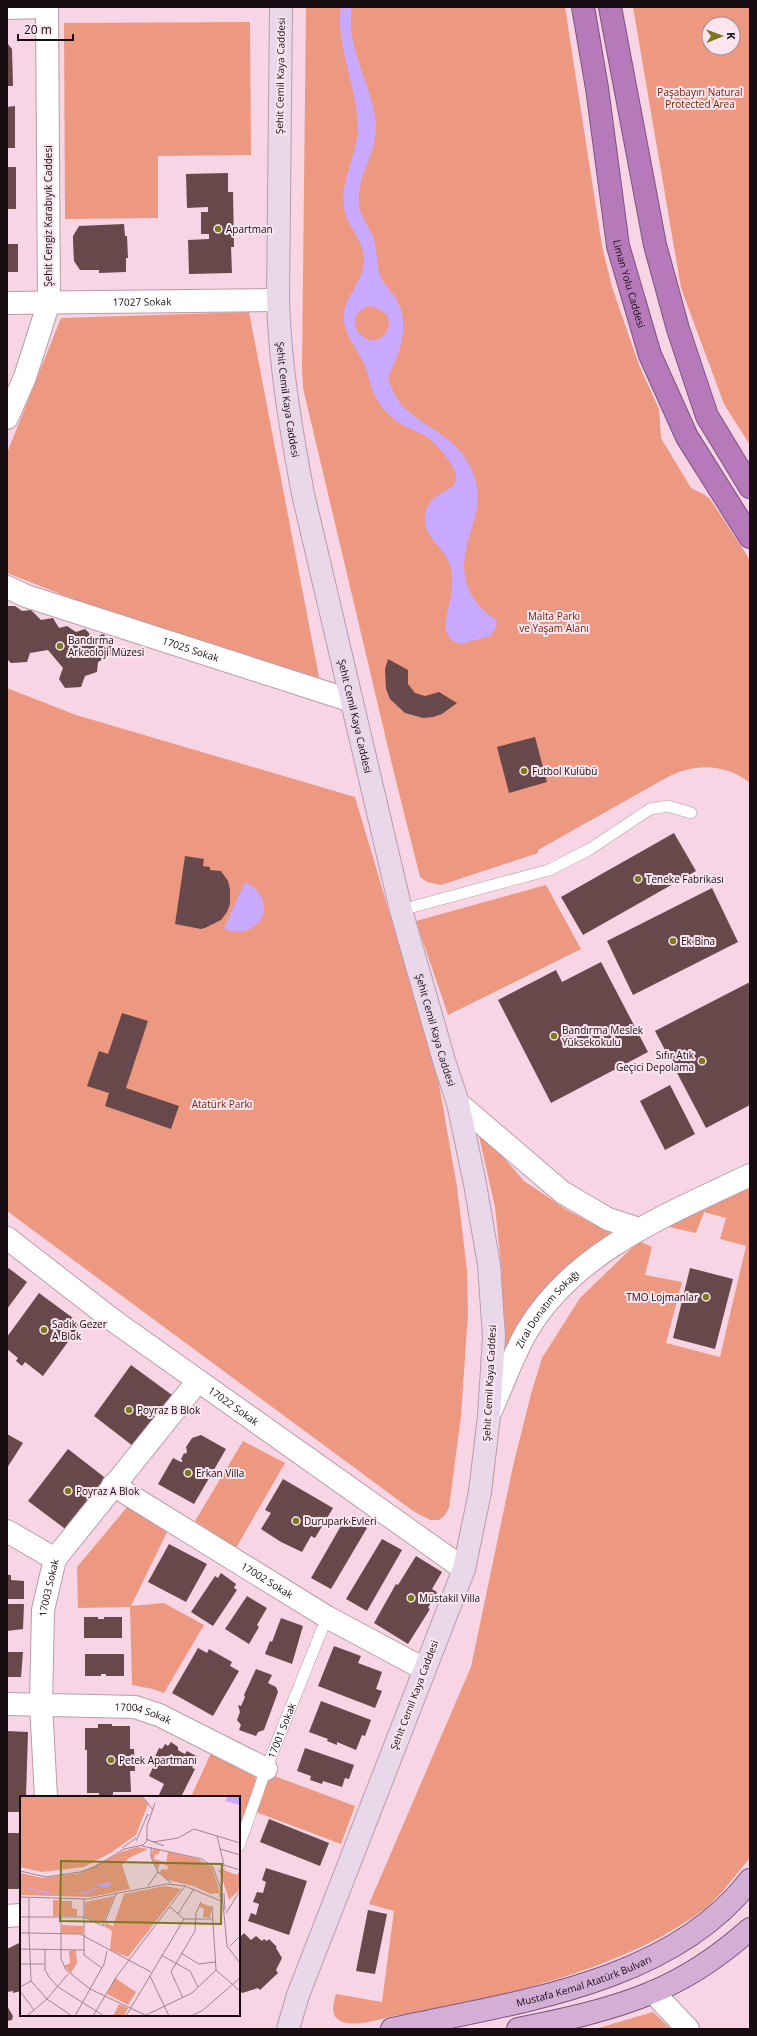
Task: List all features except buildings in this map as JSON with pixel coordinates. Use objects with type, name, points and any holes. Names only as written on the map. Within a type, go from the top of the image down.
[{"type":"highway","name":"Liman Yolu Caddesi","points":[[583,7],[597,88],[618,246],[650,355],[687,437],[750,536]]},
{"type":"highway","points":[[610,7],[655,245],[678,329],[707,416],[750,487]]},
{"type":"main road","name":"Mustafa Kemal Atatürk Bulvarı","points":[[392,2029],[552,1994],[605,1978],[670,1949],[713,1918],[750,1880]]},
{"type":"main road","points":[[518,2029],[601,2009],[653,1992],[685,1976],[723,1951],[750,1929]]},
{"type":"street","points":[[7,8],[46,7]]},
{"type":"street","name":"Şehit Cengiz Karabıyık Caddesi","points":[[7,418],[25,377],[49,302],[46,7]]},
{"type":"street","name":"Şehit Cemil Kaya Caddesi","points":[[281,7],[278,300],[279,343],[292,435],[303,494],[401,910],[445,1064],[458,1103],[476,1184],[489,1265],[494,1337],[489,1416],[480,1492],[464,1569],[298,1995],[288,2029]]},
{"type":"street","name":"17027 Sokak","points":[[7,303],[278,300]]},
{"type":"street","name":"17025 Sokak","points":[[7,587],[34,598],[352,701]]},
{"type":"street","points":[[458,1103],[562,1192],[608,1220],[639,1229]]},
{"type":"street","name":"Zirai Donatım Sokağı","points":[[489,1416],[527,1332],[552,1298],[580,1270],[639,1229],[750,1175]]},
{"type":"street","name":"17022 Sokak","points":[[7,1238],[114,1321],[464,1569]]},
{"type":"street","name":"17003 Sokak","points":[[46,1796],[41,1704],[43,1610],[55,1559],[198,1381]]},
{"type":"street","name":"17002 Sokak","points":[[113,1485],[327,1617],[424,1669]]},
{"type":"street","points":[[7,1531],[55,1559]]},
{"type":"street","name":"17004 Sokak","points":[[7,1704],[135,1708],[147,1710],[165,1717],[266,1769]]},
{"type":"street","points":[[7,1916],[20,1915]]},
{"type":"street","points":[[653,1992],[688,2029]]},
{"type":"lane","points":[[401,910],[549,870],[590,849],[650,809],[668,806],[691,813]]},
{"type":"lane","name":"17001 Sokak","points":[[240,1843],[266,1769],[327,1617]]},
{"type":"green space","name":"Malta Parkı ve Yaşam Alanı","points":[[306,7],[565,7],[602,246],[612,287],[639,365],[659,409],[661,438],[691,488],[710,499],[750,560],[750,783],[740,776],[720,769],[709,767],[687,770],[666,778],[538,850],[538,853],[441,885],[427,882],[420,877],[303,388]]},
{"type":"green space","name":"Paşabayırı Natural Protected Area","points":[[633,7],[750,7],[750,445],[724,404],[681,288]]},
{"type":"green space","points":[[250,22],[251,155],[158,156],[158,218],[65,219],[64,23]]},
{"type":"green space","points":[[249,312],[320,682],[96,608],[7,573],[7,453],[61,318]]},
{"type":"green space","name":"Atatürk Parkı","points":[[7,688],[76,715],[355,797],[437,1073],[457,1187],[467,1270],[468,1313],[461,1416],[449,1508],[445,1515],[439,1520],[430,1520],[413,1511],[7,1211]]},
{"type":"green space","points":[[546,885],[581,949],[448,1015],[416,921]]},
{"type":"green space","points":[[477,1127],[524,1181],[567,1210],[613,1234],[568,1266],[533,1302],[499,1361],[502,1275],[495,1207]]},
{"type":"green space","points":[[750,1182],[750,1858],[723,1891],[706,1908],[662,1936],[619,1957],[588,1969],[492,1997],[368,2022],[355,2024],[343,2022],[336,2017],[333,2010],[336,1994],[382,2002],[394,1911],[369,1904],[471,1667],[513,1466],[531,1394],[542,1358],[580,1298],[639,1241],[652,1247],[645,1275],[682,1282],[666,1343],[720,1357],[746,1246],[720,1239],[726,1218],[704,1212],[696,1233],[660,1225]]},
{"type":"green space","points":[[243,1441],[285,1463],[236,1548],[195,1521]]},
{"type":"green space","points":[[128,1506],[169,1528],[131,1606],[164,1603],[204,1625],[164,1693],[153,1689],[132,1685],[130,1607],[78,1608],[77,1567]]},
{"type":"green space","points":[[211,1753],[253,1770],[256,1780],[240,1828],[240,1796],[191,1796]]},
{"type":"green space","points":[[269,1774],[355,1806],[341,1844],[256,1812]]},
{"type":"green space","points":[[653,2012],[671,2029],[595,2029]]},
{"type":"shaded area","points":[[341,7],[352,7],[352,35],[375,116],[375,140],[361,182],[359,193],[360,209],[375,242],[380,275],[397,300],[403,320],[402,340],[388,378],[396,397],[401,404],[414,416],[455,445],[463,454],[470,465],[477,489],[477,507],[466,550],[464,571],[466,581],[474,599],[488,614],[497,620],[496,628],[490,636],[461,644],[451,640],[445,629],[452,590],[452,574],[450,566],[447,559],[430,535],[425,522],[425,514],[428,506],[433,500],[454,484],[456,479],[455,472],[447,458],[431,440],[396,420],[381,405],[373,392],[365,366],[350,339],[344,322],[346,305],[360,276],[364,260],[361,246],[348,221],[343,198],[344,188],[355,146],[358,125],[354,96],[343,50],[340,20]],"holes":[[[368,306],[382,311],[389,320],[387,330],[381,338],[374,340],[367,339],[360,334],[356,328],[355,320],[359,312]]]},
{"type":"shaded area","points":[[245,882],[256,889],[262,898],[264,908],[262,917],[257,924],[249,930],[238,931],[224,929]]},
{"type":"place","name":"Apartman","points":[[218,229]]},
{"type":"place","name":"Bandırma Arkeoloji Müzesi","points":[[60,646]]},
{"type":"place","name":"Futbol Kulübü","points":[[524,771]]},
{"type":"place","name":"Teneke Fabrikası","points":[[638,879]]},
{"type":"place","name":"Ek Bina","points":[[673,941]]},
{"type":"place","name":"Bandırma Meslek Yüksekokulu","points":[[554,1036]]},
{"type":"place","name":"Sıfır Atık Geçici Depolama","points":[[702,1061]]},
{"type":"place","name":"TMO Lojmanlar","points":[[706,1297]]},
{"type":"place","name":"Sadık Gezer A Blok","points":[[44,1330]]},
{"type":"place","name":"Poyraz B Blok","points":[[129,1410]]},
{"type":"place","name":"Erkan Villa","points":[[188,1473]]},
{"type":"place","name":"Poyraz A Blok","points":[[68,1491]]},
{"type":"place","name":"Durupark Evleri","points":[[296,1521]]},
{"type":"place","name":"Müstakil Villa","points":[[411,1598]]},
{"type":"place","name":"Petek Apartmanı","points":[[111,1760]]}]
